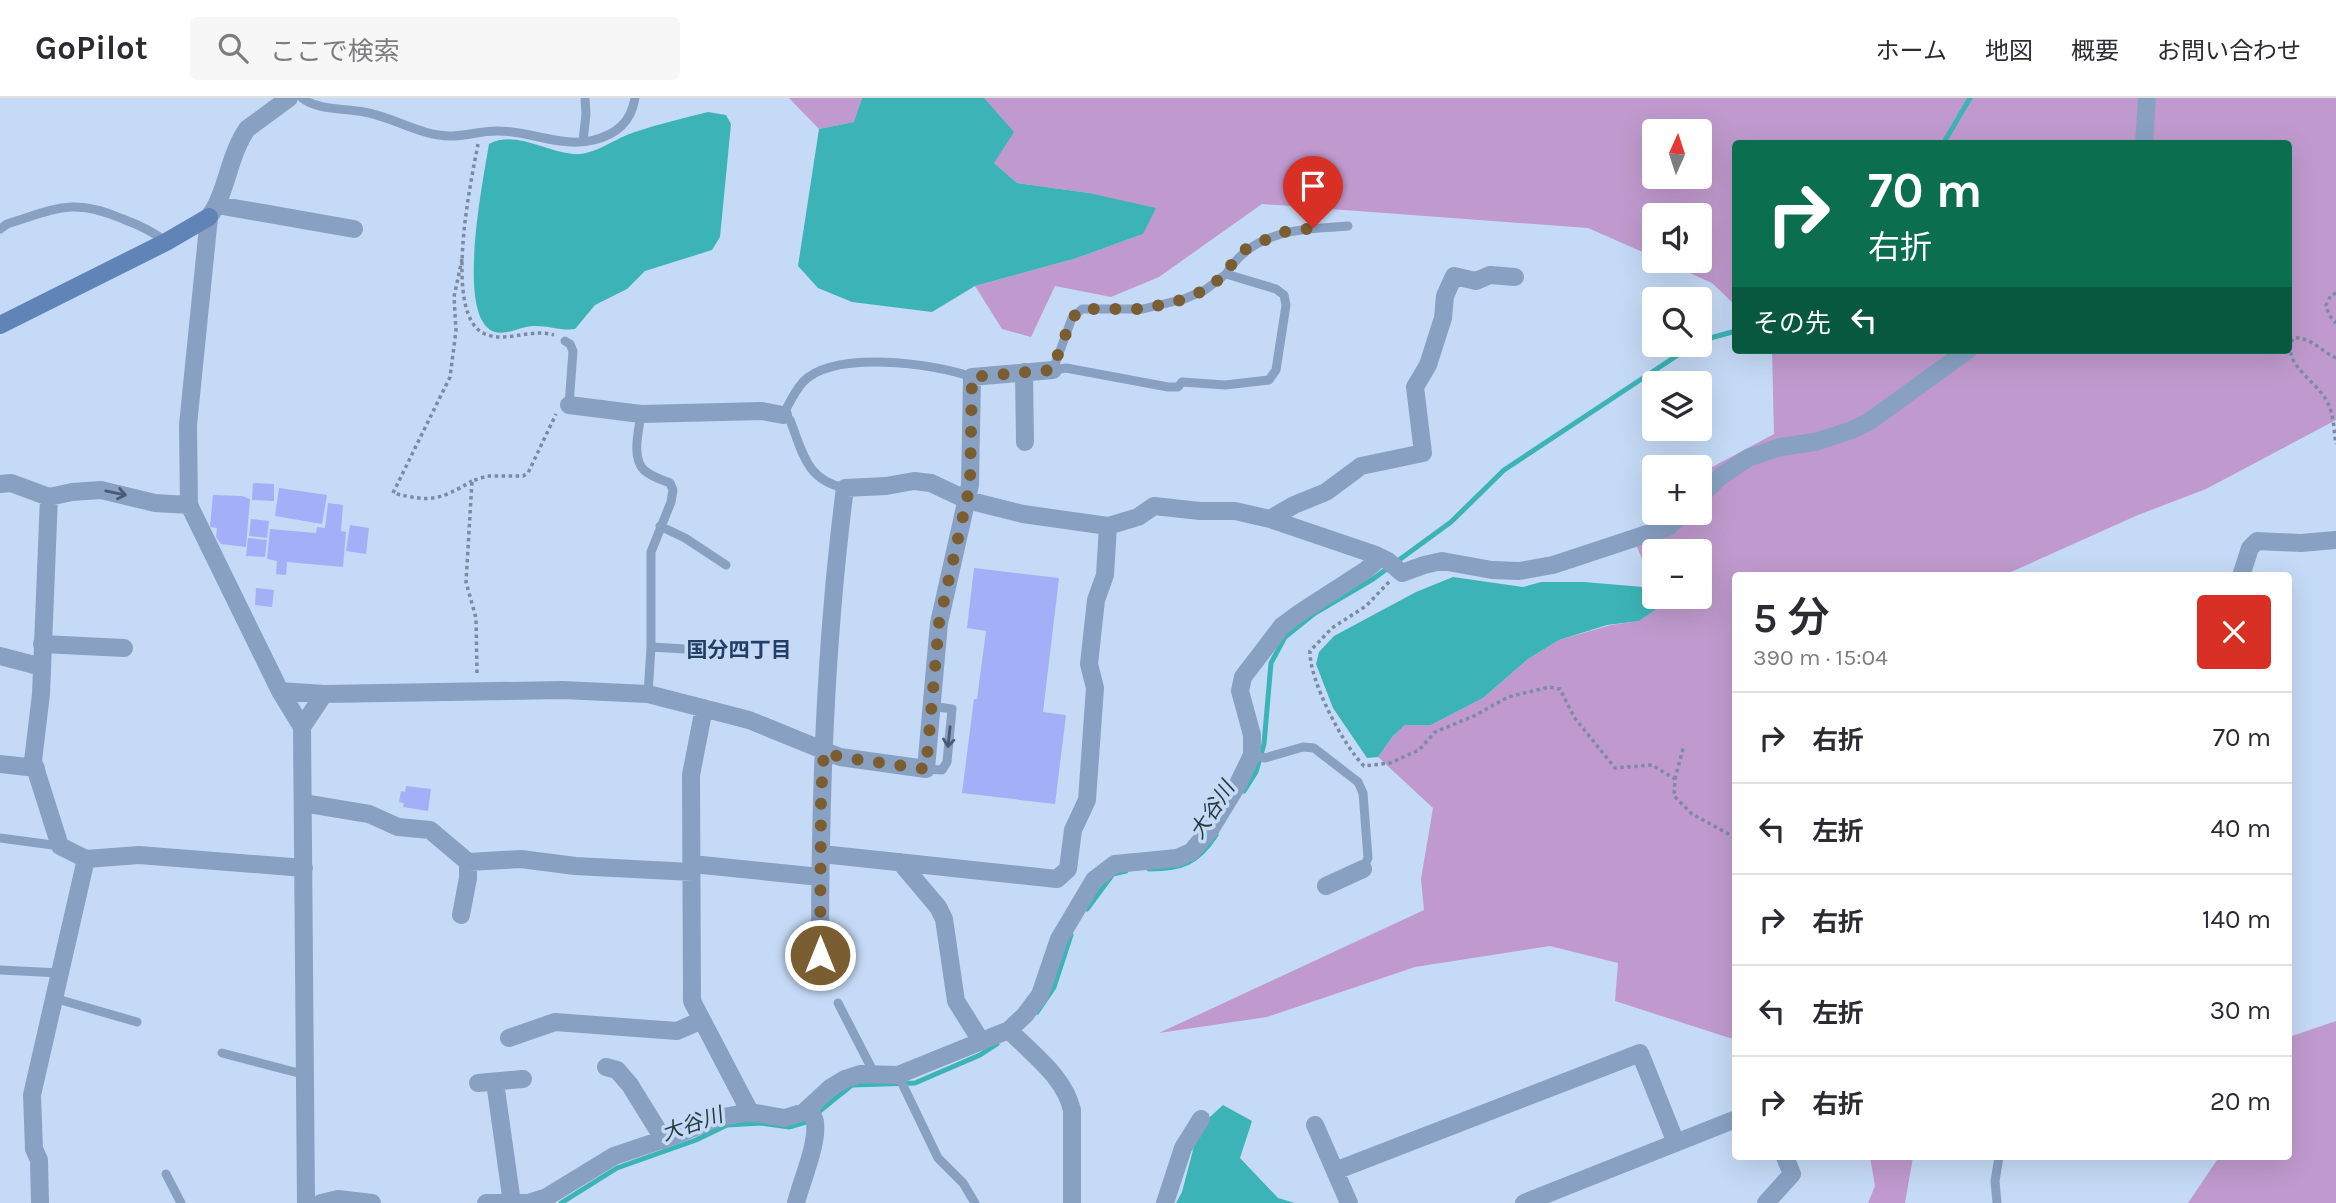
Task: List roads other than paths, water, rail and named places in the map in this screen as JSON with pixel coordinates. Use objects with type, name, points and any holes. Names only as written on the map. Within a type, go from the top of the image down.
[{"type":"street","points":[[2144,140],[2147,98]]},
{"type":"street","points":[[276,101],[242,136],[231,158],[213,211],[188,425],[189,505],[280,691],[302,727],[306,1203]]},
{"type":"street","points":[[0,325],[166,242],[213,211],[355,229]]},
{"type":"street","points":[[1270,519],[1294,505],[1326,492],[1361,466],[1423,453],[1415,387],[1428,365],[1443,318],[1445,296],[1454,276],[1476,281],[1490,275],[1515,277]]},
{"type":"street","points":[[1712,485],[1748,458],[1780,447],[1815,442],[1870,421],[1962,354]]},
{"type":"street","points":[[280,691],[324,694],[562,690],[648,694],[749,720],[840,757],[926,769],[939,623],[970,485],[972,377],[1052,370]]},
{"type":"street","points":[[1024,372],[1025,442]]},
{"type":"street","points":[[569,405],[641,414],[762,411],[783,415]]},
{"type":"street","points":[[0,484],[12,483],[49,498],[72,492],[101,490],[155,503],[189,505]]},
{"type":"street","points":[[820,955],[821,796],[832,593],[845,488],[931,483],[967,500],[1023,514],[1108,526],[1138,517],[1154,506],[1235,512],[1270,519],[1376,555],[1402,573],[1442,561],[1492,570],[1519,571],[1553,565],[1670,525]]},
{"type":"street","points":[[49,498],[42,667],[33,761],[60,846],[86,859],[139,855],[304,868]]},
{"type":"street","points":[[822,854],[1057,879],[1068,869],[1073,830],[1087,800],[1095,688],[1088,664],[1096,600],[1105,575],[1108,526]]},
{"type":"street","points":[[2242,572],[2250,548],[2257,541],[2301,543],[2336,540]]},
{"type":"street","points":[[486,1203],[528,1203],[547,1197],[614,1156],[664,1140],[718,1118],[750,1112],[785,1118],[804,1112],[830,1088],[845,1079],[860,1074],[898,1075],[1009,1030],[1040,995],[1059,939],[1094,880],[1115,864],[1177,858],[1191,852],[1210,830],[1252,755],[1252,735],[1240,691],[1243,677],[1282,626],[1366,570],[1374,563],[1376,555]]},
{"type":"street","points":[[42,644],[124,648]]},
{"type":"street","points":[[0,656],[42,667]]},
{"type":"street","points":[[302,727],[324,694]]},
{"type":"street","points":[[704,708],[691,775],[692,1001],[750,1112]]},
{"type":"street","points":[[0,764],[36,768]]},
{"type":"street","points":[[303,803],[369,814],[398,827],[429,830],[468,862],[521,859],[575,866],[692,868],[820,877]]},
{"type":"street","points":[[40,1203],[32,1095],[86,859]]},
{"type":"street","points":[[461,915],[468,862]]},
{"type":"street","points":[[900,862],[938,907],[944,919],[956,1001],[981,1041]]},
{"type":"street","points":[[1068,869],[1094,880]]},
{"type":"street","points":[[1326,886],[1363,869]]},
{"type":"street","points":[[509,1038],[555,1022],[677,1031],[702,1020]]},
{"type":"street","points":[[1009,1030],[1062,1084],[1069,1097],[1072,1110],[1072,1203]]},
{"type":"street","points":[[1335,1171],[1640,1053],[1676,1143]]},
{"type":"street","points":[[606,1067],[617,1070],[630,1085],[664,1140]]},
{"type":"street","points":[[512,1203],[486,1082],[523,1079]]},
{"type":"street","points":[[796,1203],[800,1185],[808,1170],[816,1124],[809,1108]]},
{"type":"street","points":[[1165,1203],[1183,1148],[1201,1119]]},
{"type":"street","points":[[1524,1203],[1732,1121]]},
{"type":"street","points":[[1315,1125],[1349,1203]]},
{"type":"street","points":[[1766,1203],[1792,1174],[1786,1160]]},
{"type":"street","points":[[321,1203],[338,1199],[372,1203]]},
{"type":"lane","points":[[303,98],[316,106],[365,112],[416,131],[450,136],[499,131],[575,142],[594,140],[622,128],[632,112],[635,98]]},
{"type":"lane","points":[[583,141],[586,114],[584,98]]},
{"type":"lane","points":[[0,229],[7,223],[67,206],[80,206],[99,208],[151,230],[166,242]]},
{"type":"lane","points":[[1226,274],[1276,289],[1283,295],[1286,305],[1276,370],[1269,380],[1225,385],[1182,382],[1178,387],[1168,387],[1066,368],[1052,370],[1072,318],[1082,309],[1143,309],[1185,299],[1205,290],[1226,274],[1234,260],[1247,248],[1284,232],[1348,226]]},
{"type":"lane","points":[[565,341],[573,351],[569,405]]},
{"type":"lane","points":[[845,488],[824,482],[812,473],[790,420],[783,415],[804,381],[820,371],[841,364],[869,362],[953,370],[972,377]]},
{"type":"lane","points":[[641,414],[638,461],[645,471],[670,483],[673,490],[671,502],[651,552],[648,694]]},
{"type":"lane","points":[[660,526],[685,538],[726,565]]},
{"type":"lane","points":[[651,647],[720,651]]},
{"type":"lane","points":[[1252,755],[1265,758],[1303,747],[1314,748],[1358,782],[1363,793],[1368,858],[1363,869]]},
{"type":"lane","points":[[0,838],[60,846]]},
{"type":"lane","points":[[0,970],[60,974]]},
{"type":"lane","points":[[54,998],[137,1022]]},
{"type":"lane","points":[[838,1003],[874,1074]]},
{"type":"lane","points":[[222,1053],[306,1075]]},
{"type":"lane","points":[[898,1075],[938,1158],[963,1184],[975,1203]]},
{"type":"lane","points":[[1997,1203],[1995,1181],[1998,1160]]},
{"type":"lane","points":[[166,1174],[181,1203]]},
{"type":"waterway","name":"大谷川","points":[[1945,140],[1970,98]]},
{"type":"waterway","name":"大谷川","points":[[1712,337],[1732,332]]},
{"type":"waterway","name":"大谷川","points":[[1244,791],[1256,772],[1264,744],[1271,663],[1285,637],[1315,613],[1373,579],[1451,522],[1504,470],[1675,357]]},
{"type":"waterway","name":"大谷川","points":[[1149,869],[1180,866],[1196,858],[1216,835]]},
{"type":"waterway","name":"大谷川","points":[[1087,909],[1113,874],[1126,871]]},
{"type":"waterway","name":"大谷川","points":[[1037,1012],[1054,987],[1071,935]]},
{"type":"waterway","name":"大谷川","points":[[561,1203],[617,1168],[696,1140],[727,1125],[761,1123],[789,1127],[806,1122],[852,1085],[915,1083],[980,1055],[997,1044]]},
{"type":"district","name":"国分四丁目","points":[[739,650]]}]
